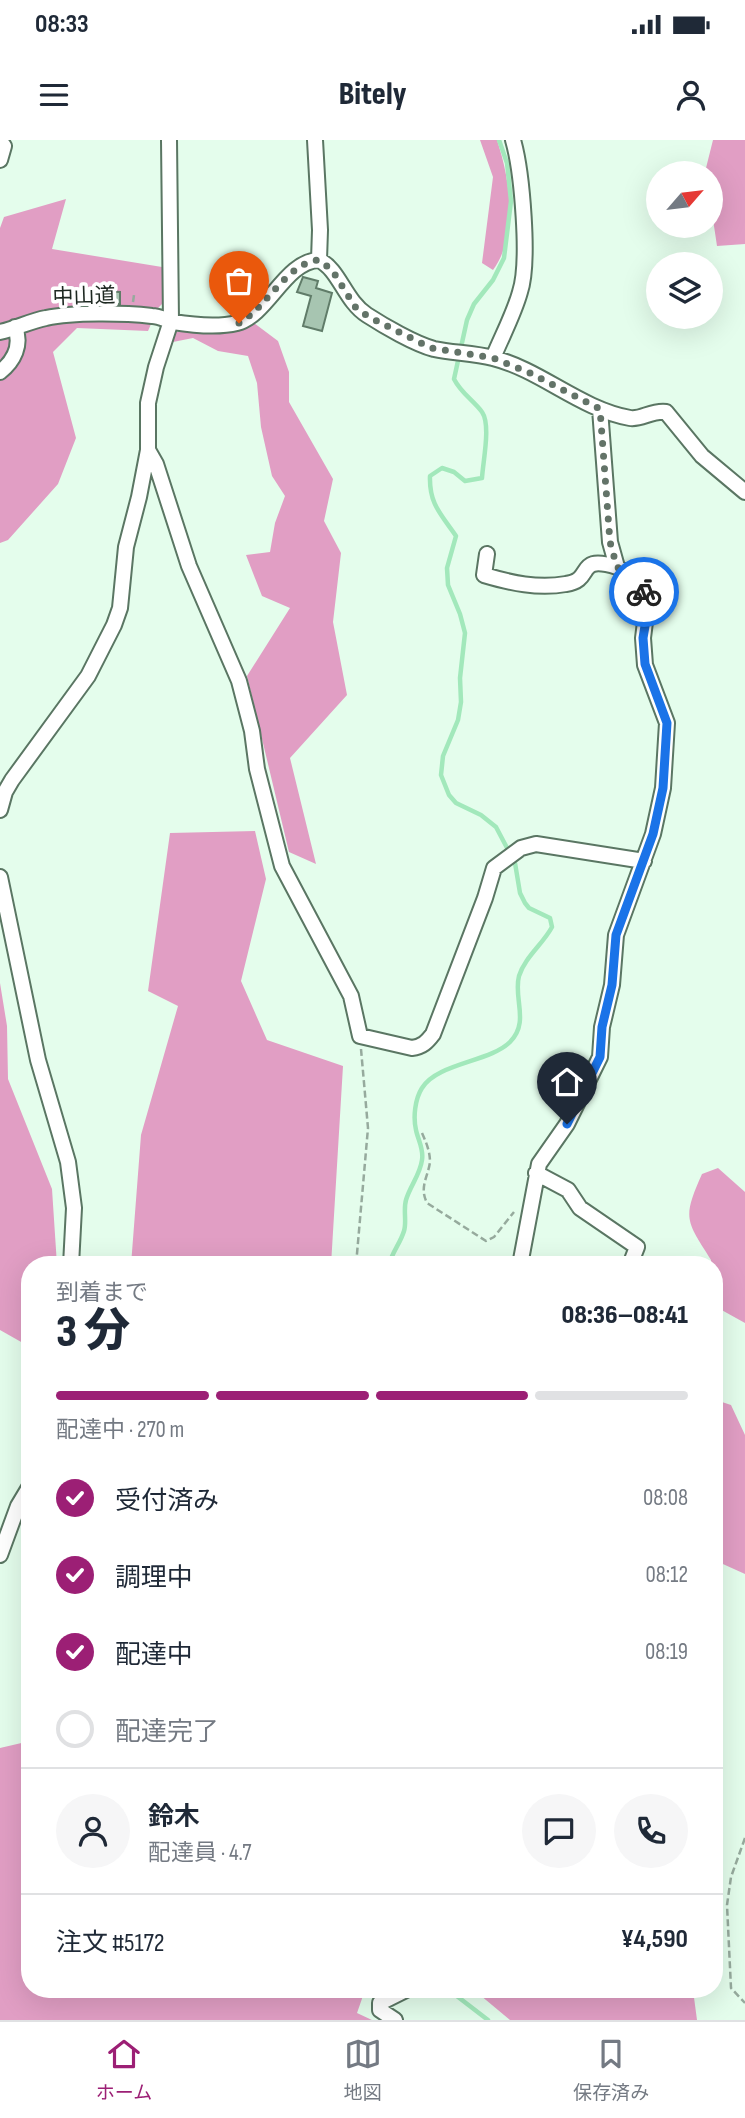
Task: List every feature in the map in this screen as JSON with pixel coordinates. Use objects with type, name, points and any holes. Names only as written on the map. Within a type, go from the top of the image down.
[{"type":"street","points":[[0,810],[5,792],[88,676],[114,625],[123,587],[126,547],[148,450],[148,403],[156,366],[171,321],[169,140]]},
{"type":"street","points":[[315,140],[320,218],[319,260],[327,264],[345,294],[363,312],[431,348],[493,358],[530,373],[600,409],[634,418],[649,413],[666,412],[702,456],[745,492]]},
{"type":"street","points":[[493,358],[521,291],[524,261],[519,161],[513,140]]},
{"type":"street","points":[[0,160],[7,142]]},
{"type":"street","name":"中山道","points":[[0,332],[45,318],[73,315],[155,316],[171,321],[215,326],[239,323],[258,309],[297,270],[309,262],[319,260]]},
{"type":"street","points":[[0,372],[9,365],[17,346],[15,327]]},
{"type":"street","points":[[600,409],[610,542],[617,567]]},
{"type":"street","points":[[148,450],[156,464],[189,566],[239,681],[252,731],[257,769],[282,866],[351,996],[360,1036],[412,1048],[421,1047],[429,1040],[485,898],[494,868],[520,849],[536,844],[644,861]]},
{"type":"street","points":[[487,554],[484,575],[517,585],[568,584],[582,576],[588,565],[598,561],[629,574],[648,598],[643,638],[645,664],[667,723],[663,788],[653,834],[616,935],[612,985],[602,1027],[600,1057],[567,1124],[539,1164],[521,1256]]},
{"type":"street","points":[[0,877],[38,1060],[68,1162],[74,1208],[71,1256]]},
{"type":"street","points":[[536,1173],[568,1190],[580,1208],[637,1247],[634,1256]]},
{"type":"street","points":[[0,1555],[21,1501]]},
{"type":"street","points":[[390,1998],[380,2003],[380,2010],[395,2020]]},
{"type":"path","points":[[357,1256],[368,1128],[360,1036]]},
{"type":"path","points":[[422,1133],[430,1155],[423,1186],[426,1203],[486,1241],[494,1237],[524,1200],[531,1198]]},
{"type":"path","points":[[745,1838],[731,1877],[727,1905],[731,1988],[745,2003]]},
{"type":"shaded area","points":[[480,140],[497,140],[506,172],[510,206],[506,240],[493,270],[482,263],[493,177]]},
{"type":"shaded area","points":[[713,140],[745,140],[745,244],[717,246],[716,238],[723,238],[723,161],[708,161]]},
{"type":"shaded area","points":[[66,199],[52,249],[162,267],[163,303],[148,331],[77,328],[53,352],[76,438],[58,484],[8,540],[0,543],[0,228],[4,217]]},
{"type":"shaded area","points":[[254,323],[278,341],[289,372],[289,402],[333,479],[324,521],[341,553],[333,622],[347,695],[290,758],[316,864],[289,852],[247,676],[290,608],[262,596],[246,555],[270,552],[275,523],[285,496],[272,476],[261,427],[257,383],[248,356],[218,351],[193,338],[173,342],[173,332],[211,331]]},
{"type":"shaded area","points":[[255,831],[266,879],[241,981],[267,1040],[343,1066],[332,1256],[132,1256],[141,1135],[178,1006],[148,991],[170,833]]},
{"type":"shaded area","points":[[0,983],[7,1026],[8,1079],[52,1189],[56,1256],[21,1256],[21,1342],[0,1330]]},
{"type":"shaded area","points":[[718,1168],[745,1192],[745,1323],[723,1311],[723,1256],[708,1256],[692,1227],[689,1210],[702,1174]]},
{"type":"shaded area","points":[[723,1402],[731,1405],[745,1435],[745,1574],[723,1564]]},
{"type":"shaded area","points":[[21,1743],[21,1998],[362,1998],[357,2013],[372,2020],[0,2020],[0,1748]]},
{"type":"shaded area","points":[[484,1998],[694,1998],[697,2020],[510,2020]]},
{"type":"building","points":[[303,277],[318,281],[316,288],[332,293],[322,331],[303,326],[311,296],[297,292]]},
{"type":"building","points":[[103,291],[120,292],[120,304],[103,304]]},
{"type":"waterway","points":[[392,1256],[404,1231],[406,1200],[422,1160],[415,1119],[420,1092],[429,1080],[439,1073],[490,1054],[510,1042],[519,1026],[519,976],[525,963],[552,927],[550,918],[529,908],[525,903],[520,893],[515,863],[496,827],[481,815],[456,803],[449,795],[441,775],[443,756],[458,720],[465,633],[448,585],[447,568],[456,536],[434,501],[430,476],[442,468],[454,472],[465,481],[482,478],[485,418],[454,379],[467,320],[474,304],[493,280],[504,258],[511,201],[507,163],[499,140]]},
{"type":"waterway","points":[[459,1998],[488,2020]]},
{"type":"way so far","points":[[239,323],[258,309],[297,270],[309,262],[319,260],[332,270],[356,308],[369,317],[431,348],[493,358],[530,373],[600,409],[610,542],[617,567],[629,574],[644,592]]},
{"type":"route","points":[[567,1124],[600,1057],[602,1027],[612,985],[616,935],[653,834],[663,788],[667,723],[645,664],[643,638],[648,598],[644,592]]}]
